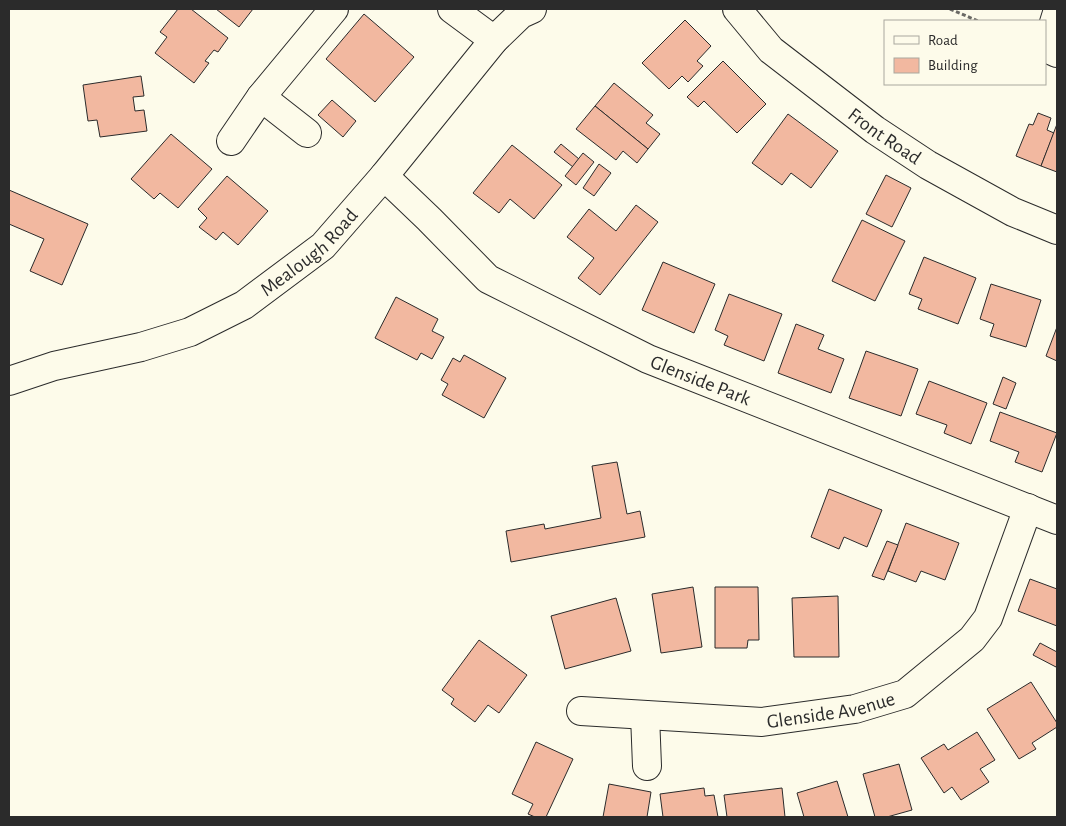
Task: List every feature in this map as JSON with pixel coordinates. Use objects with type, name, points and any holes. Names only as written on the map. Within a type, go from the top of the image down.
[{"type":"street","points":[[231,141],[261,97],[334,9]]},
{"type":"street","points":[[452,9],[494,40]]},
{"type":"street","name":"Mealough Road","points":[[9,381],[54,366],[141,347],[190,332],[244,305],[323,246],[384,176],[494,40],[521,14],[532,9]]},
{"type":"street","name":"Front Road","points":[[737,9],[771,50],[876,130],[928,165],[1013,212],[1057,230]]},
{"type":"street","points":[[1057,13],[1046,48],[1057,54]]},
{"type":"street","points":[[261,97],[307,133]]},
{"type":"street","name":"Glenside Park","points":[[384,176],[430,219],[488,279],[648,359],[1057,520]]},
{"type":"street","name":"Glenside Avenue","points":[[582,711],[762,722],[855,709],[904,694],[972,639],[988,618],[1028,508]]},
{"type":"street","points":[[645,715],[647,766]]},
{"type":"path","points":[[950,9],[976,20]]},
{"type":"building","points":[[178,9],[191,9],[228,38],[218,52],[214,50],[205,61],[209,63],[194,83],[155,53],[167,37],[160,32]]},
{"type":"building","points":[[216,9],[253,9],[239,27]]},
{"type":"building","points":[[364,14],[414,57],[375,102],[326,59]]},
{"type":"building","points":[[685,20],[711,46],[697,61],[703,66],[688,82],[682,76],[669,89],[642,63]]},
{"type":"building","points":[[723,61],[766,104],[737,133],[704,101],[698,107],[687,97]]},
{"type":"building","points":[[141,76],[144,96],[133,97],[135,111],[144,110],[147,131],[100,137],[97,120],[88,121],[83,85]]},
{"type":"building","points":[[614,83],[653,115],[646,123],[660,134],[648,149],[595,106]]},
{"type":"building","points":[[332,100],[356,121],[343,137],[318,115]]},
{"type":"building","points":[[595,106],[648,149],[637,163],[623,151],[616,160],[576,129]]},
{"type":"building","points":[[1038,113],[1051,118],[1047,130],[1054,133],[1041,166],[1016,156],[1029,124],[1033,125]]},
{"type":"building","points":[[788,114],[838,151],[811,188],[791,173],[782,185],[752,163]]},
{"type":"building","points":[[1057,124],[1057,172],[1041,166]]},
{"type":"building","points":[[171,134],[212,169],[178,208],[160,193],[154,199],[131,179]]},
{"type":"building","points":[[561,144],[579,159],[573,167],[554,152]]},
{"type":"building","points":[[512,145],[562,185],[534,219],[510,199],[499,213],[473,193]]},
{"type":"building","points":[[583,153],[594,162],[576,185],[565,176]]},
{"type":"building","points":[[599,164],[611,173],[594,196],[583,188]]},
{"type":"building","points":[[886,175],[911,188],[892,227],[866,214]]},
{"type":"building","points":[[227,176],[268,211],[238,245],[223,232],[216,240],[199,227],[207,218],[198,209]]},
{"type":"building","points":[[9,190],[88,224],[62,285],[30,271],[44,239],[9,224]]},
{"type":"building","points":[[636,205],[658,222],[600,295],[578,278],[594,258],[567,237],[589,209],[616,231]]},
{"type":"building","points":[[862,220],[905,241],[875,301],[832,281]]},
{"type":"building","points":[[924,257],[976,278],[958,324],[918,309],[922,299],[909,294]]},
{"type":"building","points":[[663,262],[715,284],[694,333],[642,310]]},
{"type":"building","points":[[991,284],[1041,300],[1026,347],[990,336],[994,324],[980,319]]},
{"type":"building","points":[[729,294],[782,314],[764,361],[724,345],[728,336],[715,330]]},
{"type":"building","points":[[396,297],[438,319],[432,331],[444,337],[432,359],[421,353],[417,360],[375,338]]},
{"type":"building","points":[[796,324],[824,335],[818,349],[844,359],[831,393],[778,373]]},
{"type":"building","points":[[1057,327],[1057,361],[1046,356]]},
{"type":"building","points":[[866,351],[918,369],[901,416],[849,398]]},
{"type":"building","points":[[464,355],[506,378],[484,418],[442,395],[448,384],[441,380],[453,358],[460,362]]},
{"type":"building","points":[[1003,377],[1016,383],[1006,409],[993,404]]},
{"type":"building","points":[[929,381],[987,403],[971,444],[944,433],[947,425],[916,414]]},
{"type":"building","points":[[1000,412],[1057,433],[1042,472],[1015,462],[1019,452],[990,441]]},
{"type":"building","points":[[617,462],[627,514],[640,511],[645,537],[511,562],[506,531],[544,524],[545,529],[601,518],[592,466]]},
{"type":"building","points":[[829,489],[882,510],[867,547],[844,537],[839,549],[811,537]]},
{"type":"building","points":[[906,523],[959,543],[945,580],[921,571],[916,582],[888,571]]},
{"type":"building","points":[[887,541],[898,545],[884,580],[872,576]]},
{"type":"building","points":[[1030,579],[1057,589],[1057,626],[1018,611]]},
{"type":"building","points":[[693,587],[702,647],[661,653],[652,594]]},
{"type":"building","points":[[715,587],[758,587],[759,640],[748,640],[747,648],[715,648]]},
{"type":"building","points":[[838,596],[839,657],[794,657],[792,598]]},
{"type":"building","points":[[616,598],[631,651],[565,669],[551,616]]},
{"type":"building","points":[[479,640],[527,675],[499,713],[488,705],[475,722],[451,704],[454,699],[442,690]]},
{"type":"building","points":[[1040,643],[1057,652],[1056,667],[1033,655]]},
{"type":"building","points":[[1031,682],[1057,723],[1057,727],[1032,743],[1036,749],[1019,759],[987,709]]},
{"type":"building","points":[[977,732],[995,760],[980,769],[989,782],[961,800],[952,787],[944,793],[921,758],[944,744],[948,750]]},
{"type":"building","points":[[536,742],[573,759],[546,817],[535,817],[528,814],[533,804],[512,794]]},
{"type":"building","points":[[899,764],[912,810],[887,817],[875,817],[863,774]]},
{"type":"building","points":[[837,781],[848,817],[804,817],[797,793]]},
{"type":"building","points":[[609,784],[651,792],[647,817],[603,817]]},
{"type":"building","points":[[704,788],[705,796],[714,795],[718,817],[663,817],[660,794]]},
{"type":"building","points":[[782,788],[785,817],[727,817],[724,795]]}]
